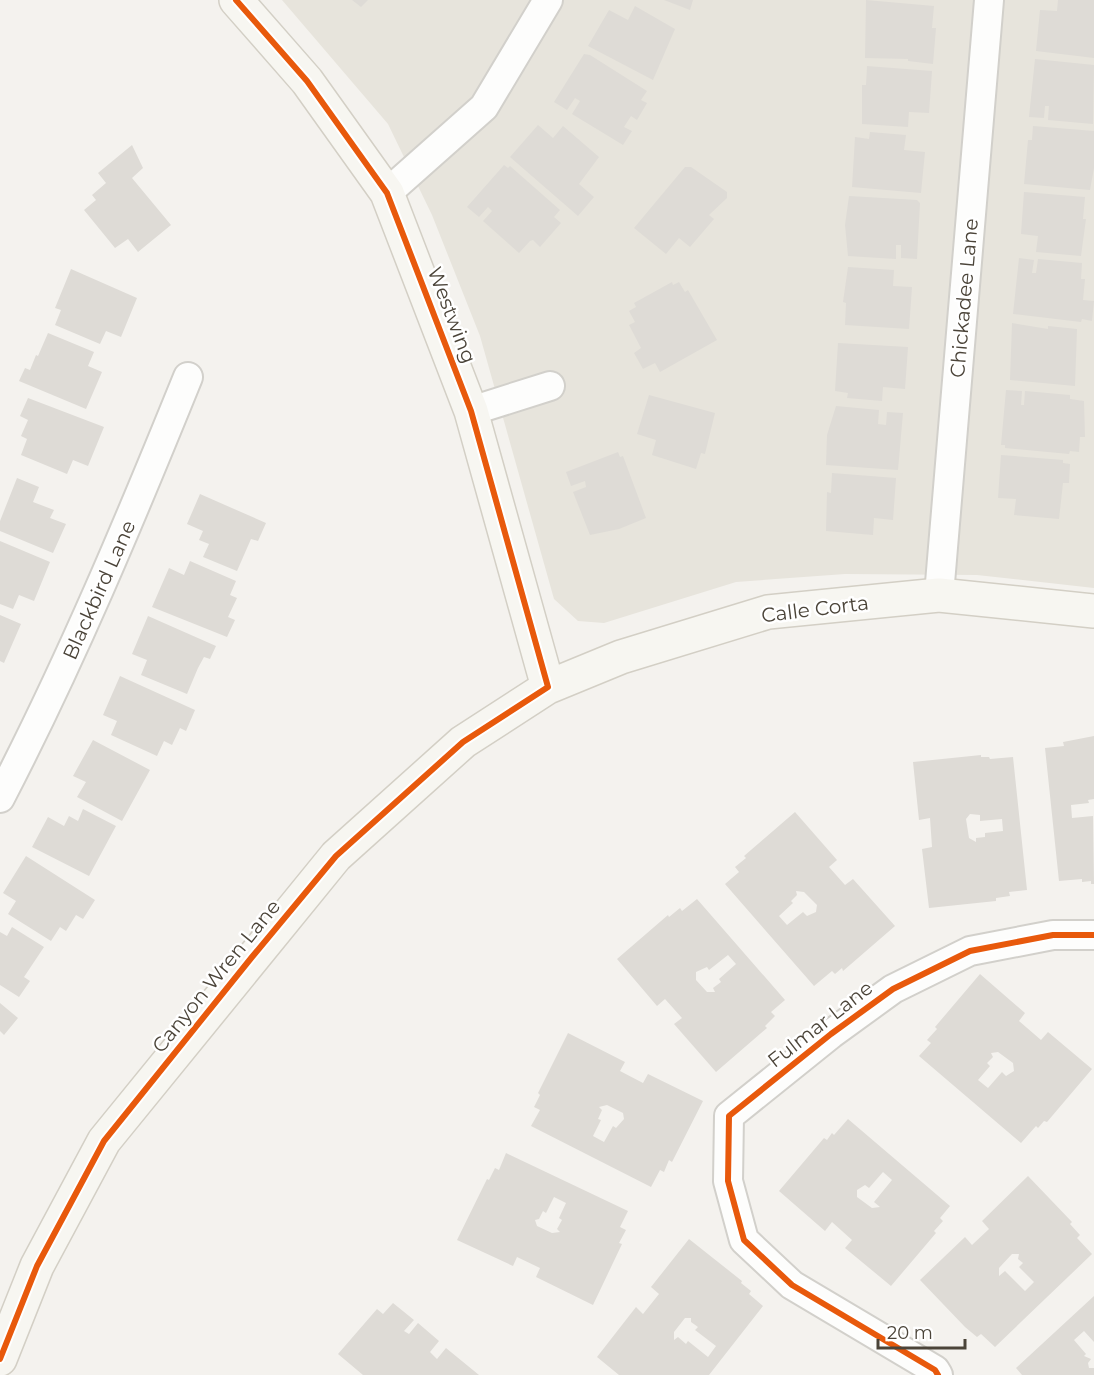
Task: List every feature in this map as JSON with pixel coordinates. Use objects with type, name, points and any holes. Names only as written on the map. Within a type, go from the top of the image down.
[{"type":"street","name":"Westwing","points":[[236,0],[308,81],[387,194],[471,411],[548,687]]},
{"type":"street","points":[[387,194],[484,107],[548,0]]},
{"type":"street","name":"Chickadee Lane","points":[[939,595],[990,0]]},
{"type":"street","name":"Blackbird Lane","points":[[0,798],[43,715],[118,551],[188,377]]},
{"type":"street","points":[[471,411],[550,386]]},
{"type":"street","name":"Calle Corta","points":[[548,687],[621,657],[768,612],[939,595],[1094,611]]},
{"type":"street","name":"Canyon Wren Lane","points":[[0,1359],[37,1266],[104,1141],[252,957],[336,856],[463,742],[548,687]]},
{"type":"street","name":"Fulmar Lane","points":[[938,1375],[935,1370],[792,1285],[744,1240],[728,1181],[729,1116],[831,1034],[893,989],[970,951],[1053,935],[1094,934]]},
{"type":"shaded area","points":[[282,0],[1094,0],[1094,588],[977,575],[845,574],[736,582],[604,623],[578,621],[554,599],[480,336],[432,215],[388,124]]},
{"type":"building","points":[[352,0],[368,0],[361,7]]},
{"type":"building","points":[[664,0],[693,0],[690,10]]},
{"type":"building","points":[[866,0],[934,6],[932,28],[936,28],[933,64],[908,61],[908,59],[865,58]]},
{"type":"building","points":[[1058,0],[1094,0],[1094,58],[1036,51],[1040,10],[1057,11]]},
{"type":"building","points":[[635,6],[675,29],[653,80],[588,46],[609,10],[628,20]]},
{"type":"building","points":[[584,54],[590,55],[647,91],[641,100],[647,103],[637,120],[631,116],[624,127],[632,131],[623,145],[572,114],[580,101],[575,98],[567,110],[554,102]]},
{"type":"building","points":[[1035,59],[1094,65],[1093,124],[1048,120],[1049,106],[1045,106],[1044,118],[1029,117]]},
{"type":"building","points":[[867,66],[932,71],[929,113],[909,112],[908,127],[862,124],[862,85],[866,85]]},
{"type":"building","points":[[538,125],[553,138],[563,126],[599,157],[579,184],[594,197],[578,216],[510,157]]},
{"type":"building","points":[[1033,126],[1094,131],[1094,168],[1090,190],[1024,184],[1028,140],[1032,140]]},
{"type":"building","points":[[870,132],[906,135],[904,150],[925,152],[921,193],[852,187],[855,137],[869,139]]},
{"type":"building","points":[[132,145],[143,168],[132,178],[171,225],[138,252],[128,239],[115,248],[84,210],[96,200],[92,195],[106,183],[98,173]]},
{"type":"building","points":[[504,165],[508,168],[510,166],[560,210],[554,217],[561,223],[540,247],[533,240],[519,253],[483,221],[492,211],[488,207],[479,217],[467,207]]},
{"type":"building","points":[[685,167],[691,167],[727,192],[727,198],[709,215],[714,219],[690,247],[679,238],[666,254],[634,228]]},
{"type":"building","points":[[1024,192],[1085,197],[1083,219],[1086,219],[1081,256],[1036,252],[1038,236],[1021,234]]},
{"type":"building","points":[[849,196],[917,200],[920,203],[917,259],[901,258],[901,245],[896,245],[896,259],[848,256],[845,225]]},
{"type":"building","points":[[1019,258],[1034,260],[1032,273],[1036,273],[1038,259],[1082,263],[1081,279],[1085,279],[1083,300],[1094,301],[1092,321],[1082,319],[1081,322],[1013,314]]},
{"type":"building","points":[[848,267],[894,270],[893,286],[912,287],[909,329],[845,325],[846,303],[843,302]]},
{"type":"building","points":[[71,269],[137,298],[121,337],[106,331],[100,344],[55,325],[61,310],[55,308]]},
{"type":"building","points":[[672,282],[673,285],[679,282],[685,292],[688,290],[717,340],[660,372],[655,363],[643,369],[634,353],[641,348],[629,325],[635,322],[629,311],[636,307],[634,303]]},
{"type":"building","points":[[1012,323],[1048,329],[1048,326],[1077,329],[1075,386],[1010,380]]},
{"type":"building","points":[[48,333],[94,352],[88,366],[102,372],[86,409],[19,381],[25,368],[30,370]]},
{"type":"building","points":[[838,343],[908,347],[905,389],[883,387],[882,401],[847,398],[848,393],[835,391]]},
{"type":"building","points":[[1006,390],[1022,391],[1021,405],[1024,405],[1025,391],[1070,395],[1070,399],[1084,401],[1085,437],[1080,437],[1079,452],[1070,451],[1069,454],[1005,448],[1005,445],[1001,445]]},
{"type":"building","points":[[649,395],[715,413],[705,454],[701,453],[696,469],[652,455],[656,440],[637,434]]},
{"type":"building","points":[[28,398],[104,427],[88,466],[73,460],[67,474],[21,455],[27,439],[21,436],[28,420],[20,416]]},
{"type":"building","points":[[836,406],[879,410],[878,424],[886,425],[887,412],[903,413],[898,470],[826,465],[827,435]]},
{"type":"building","points":[[618,452],[620,457],[623,456],[646,518],[619,529],[590,535],[573,492],[586,487],[585,481],[571,486],[566,472]]},
{"type":"building","points":[[1001,455],[1063,460],[1063,463],[1070,464],[1069,483],[1063,483],[1059,519],[1014,515],[1016,499],[998,498]]},
{"type":"building","points":[[832,473],[896,478],[893,520],[874,518],[873,535],[826,531],[827,492],[831,493]]},
{"type":"building","points":[[17,478],[39,487],[33,502],[54,510],[50,518],[66,524],[53,553],[0,531],[0,521]]},
{"type":"building","points":[[200,494],[266,523],[258,541],[251,539],[237,571],[203,557],[209,544],[199,540],[203,531],[187,524]]},
{"type":"building","points":[[0,541],[50,562],[34,601],[19,595],[13,609],[0,604]]},
{"type":"building","points":[[190,561],[236,581],[230,595],[237,598],[228,617],[235,620],[227,637],[152,607],[169,568],[184,575]]},
{"type":"building","points":[[0,615],[21,624],[4,663],[0,661]]},
{"type":"building","points":[[148,616],[216,646],[210,659],[204,657],[187,694],[141,675],[147,660],[132,654]]},
{"type":"building","points":[[120,676],[195,710],[186,731],[180,728],[172,745],[164,741],[157,756],[111,735],[117,721],[103,715]]},
{"type":"building","points":[[1094,736],[1094,799],[1088,800],[1089,803],[1071,805],[1072,818],[1093,816],[1094,884],[1091,884],[1091,881],[1082,882],[1082,879],[1059,881],[1045,748],[1064,746],[1063,742]]},
{"type":"building","points":[[93,740],[150,770],[122,821],[77,797],[86,782],[73,776]]},
{"type":"building","points":[[981,755],[981,757],[990,759],[1013,757],[1027,890],[1009,892],[1010,896],[996,898],[996,901],[929,908],[922,849],[932,847],[930,818],[919,820],[913,762]],"holes":[[[970,814],[980,815],[980,821],[1002,819],[1003,831],[985,833],[985,837],[976,838],[976,842],[969,838],[966,819]]]},
{"type":"building","points":[[83,809],[116,826],[89,876],[32,847],[48,817],[64,826],[69,816],[78,821]]},
{"type":"building","points":[[795,812],[837,860],[829,867],[845,885],[853,879],[895,926],[843,971],[842,968],[835,974],[832,971],[814,986],[725,884],[739,872],[735,867],[746,858],[744,856]],"holes":[[[796,891],[804,892],[817,905],[816,912],[807,916],[803,912],[787,925],[779,916],[793,903],[791,901],[797,895]]]},
{"type":"building","points":[[26,856],[95,900],[83,919],[76,915],[66,931],[60,927],[51,941],[8,914],[16,901],[3,893]]},
{"type":"building","points":[[697,899],[785,1000],[771,1012],[775,1016],[765,1026],[767,1028],[716,1072],[674,1024],[682,1018],[665,999],[657,1006],[617,959],[668,915],[669,917],[680,908],[682,911]],"holes":[[[728,955],[736,964],[719,979],[721,982],[713,988],[715,992],[707,992],[696,980],[696,972],[707,967],[709,970]]]},
{"type":"building","points":[[12,927],[44,947],[24,977],[30,981],[19,997],[0,985],[0,932],[7,936]]},
{"type":"building","points":[[980,974],[1025,1013],[1019,1021],[1041,1040],[1048,1032],[1092,1069],[1047,1122],[1044,1121],[1038,1128],[1036,1126],[1021,1143],[919,1056],[931,1043],[927,1040],[937,1029],[935,1027]],"holes":[[[998,1052],[1013,1063],[1014,1071],[1006,1076],[1002,1072],[988,1088],[978,1080],[990,1066],[987,1063],[993,1057],[991,1053]]]},
{"type":"building","points":[[0,1003],[18,1018],[4,1035],[0,1031]]},
{"type":"building","points":[[568,1033],[625,1062],[620,1071],[643,1083],[648,1074],[703,1101],[672,1162],[669,1160],[664,1172],[660,1170],[651,1187],[531,1126],[540,1110],[534,1107],[540,1095],[538,1093]],"holes":[[[607,1105],[623,1113],[624,1119],[616,1128],[613,1126],[604,1142],[593,1136],[601,1120],[598,1119],[602,1110],[599,1107]]]},
{"type":"building","points":[[848,1119],[950,1206],[940,1218],[943,1221],[934,1231],[936,1233],[891,1286],[845,1248],[852,1240],[832,1222],[825,1231],[779,1191],[824,1138],[827,1140],[832,1133],[834,1135]],"holes":[[[883,1172],[892,1180],[874,1202],[880,1207],[872,1208],[857,1197],[857,1190],[865,1185],[869,1188]]]},
{"type":"building","points":[[506,1153],[628,1211],[620,1227],[626,1230],[619,1243],[622,1244],[593,1305],[536,1277],[540,1268],[517,1257],[513,1266],[457,1240],[487,1179],[489,1180],[495,1168],[499,1170]],"holes":[[[554,1197],[566,1203],[559,1218],[562,1220],[557,1229],[560,1232],[552,1233],[537,1226],[535,1220],[539,1219],[543,1211],[546,1213]]]},
{"type":"building","points":[[1028,1176],[1072,1222],[1070,1224],[1080,1235],[1077,1238],[1092,1254],[995,1347],[981,1334],[977,1337],[965,1327],[920,1280],[965,1237],[972,1245],[989,1229],[982,1221]],"holes":[[[1012,1254],[1019,1254],[1018,1259],[1023,1263],[1019,1267],[1034,1282],[1025,1291],[1005,1271],[999,1276],[999,1268]]]},
{"type":"building","points":[[689,1239],[742,1281],[741,1283],[751,1291],[749,1294],[763,1306],[709,1375],[619,1375],[597,1357],[636,1307],[643,1314],[659,1294],[651,1287]],"holes":[[[685,1318],[691,1318],[691,1322],[698,1327],[695,1330],[716,1346],[708,1357],[688,1341],[686,1344],[678,1337],[674,1340],[674,1332]]]},
{"type":"building","points":[[1094,1296],[1094,1342],[1084,1331],[1074,1340],[1086,1354],[1084,1356],[1091,1359],[1088,1363],[1089,1368],[1094,1368],[1094,1375],[1022,1375],[1016,1368]]},
{"type":"building","points":[[393,1303],[414,1320],[404,1331],[409,1334],[418,1323],[439,1341],[430,1352],[437,1359],[446,1348],[479,1375],[363,1375],[338,1354],[377,1309],[383,1314]]},
{"type":"cycle path","points":[[0,1359],[37,1266],[104,1141],[252,957],[336,856],[463,742],[548,687],[471,411],[387,193],[307,81],[236,0]]},
{"type":"cycle path","points":[[938,1375],[935,1370],[792,1285],[744,1240],[728,1181],[729,1116],[831,1034],[893,989],[970,951],[1053,935],[1094,935]]}]
